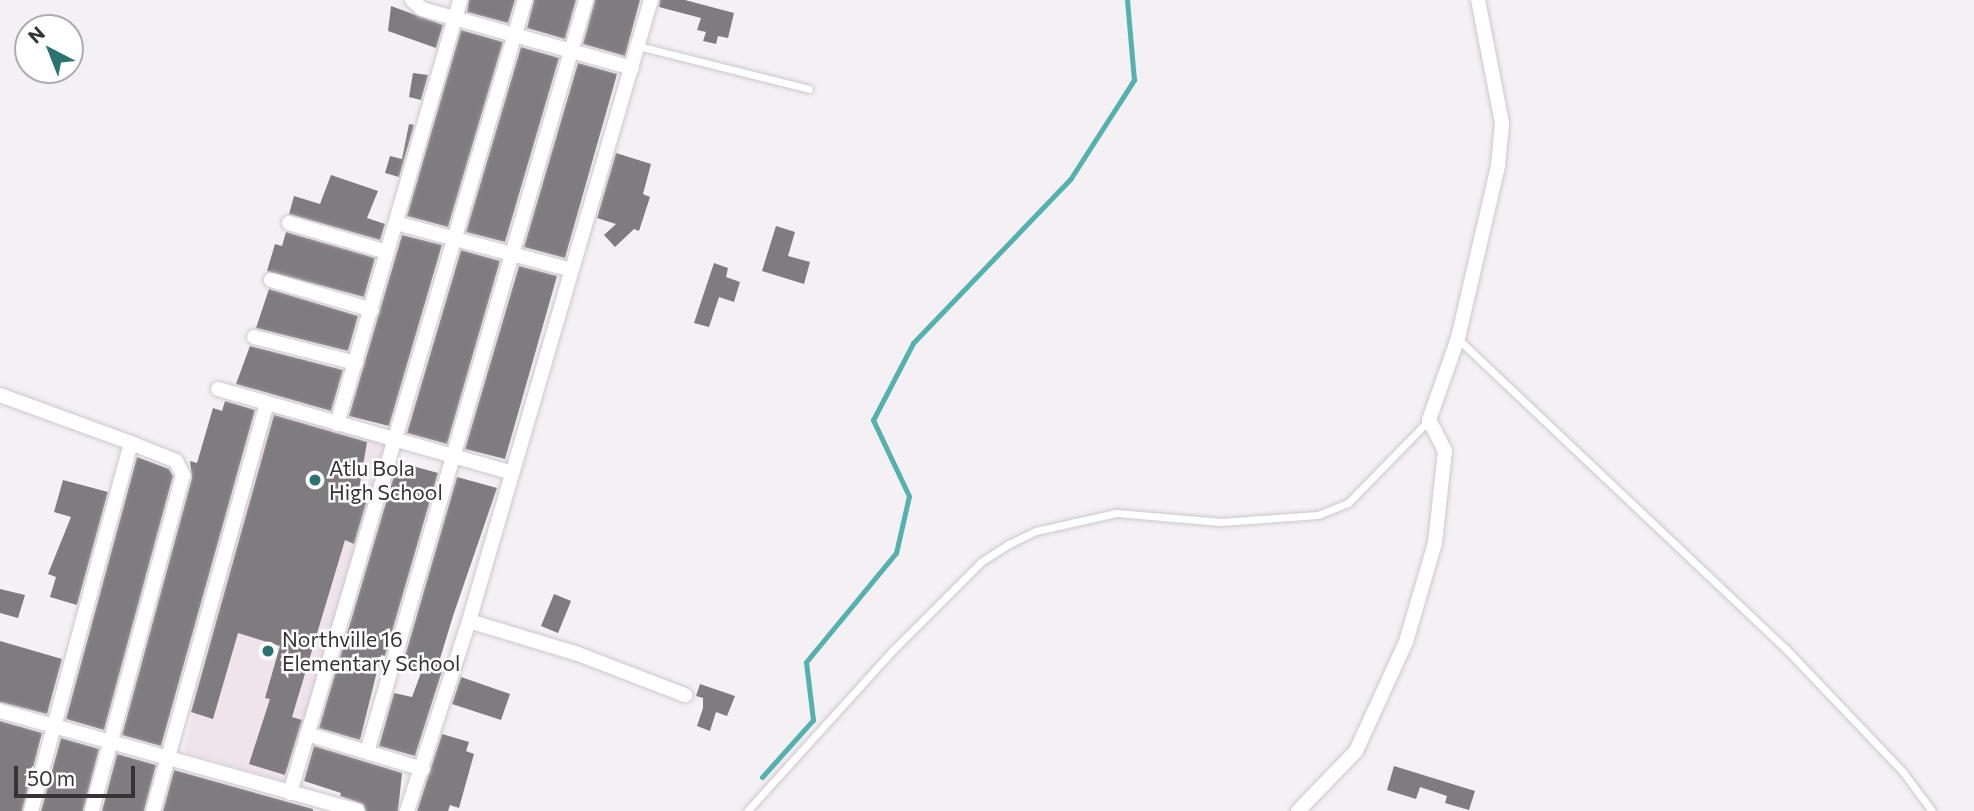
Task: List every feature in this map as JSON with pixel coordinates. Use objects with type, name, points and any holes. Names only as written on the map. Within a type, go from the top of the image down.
[{"type":"street","points":[[412,0],[422,9],[632,68]]},
{"type":"street","points":[[337,424],[460,0]]},
{"type":"street","points":[[290,793],[524,0]]},
{"type":"street","points":[[367,751],[586,0]]},
{"type":"street","points":[[407,811],[423,769],[469,621],[651,0]]},
{"type":"street","points":[[1303,810],[1356,751],[1406,642],[1434,543],[1442,496],[1444,451],[1429,421],[1458,338],[1498,166],[1502,123],[1478,0]]},
{"type":"street","points":[[289,223],[387,252]]},
{"type":"street","points":[[396,223],[571,270]]},
{"type":"street","points":[[271,280],[372,310]]},
{"type":"street","points":[[254,337],[356,363]]},
{"type":"street","points":[[218,389],[512,473]]},
{"type":"street","points":[[0,395],[176,461],[183,475],[92,811]]},
{"type":"street","points":[[153,811],[170,758],[267,403]]},
{"type":"street","points":[[32,811],[131,443]]},
{"type":"street","points":[[469,621],[578,654],[685,695]]},
{"type":"street","points":[[0,711],[357,811]]},
{"type":"street","points":[[307,734],[423,769]]},
{"type":"lane","points":[[638,46],[808,89]]},
{"type":"lane","points":[[1458,338],[1786,649],[1903,772],[1932,811]]},
{"type":"lane","points":[[747,811],[892,651],[981,562],[1009,544],[1036,531],[1116,513],[1221,522],[1318,515],[1348,503],[1429,421]]},
{"type":"shaded area","name":"Northville 16 Elementary School","points":[[271,410],[389,446],[288,782],[184,752],[240,514]]},
{"type":"building","points":[[469,0],[515,0],[508,23],[467,12]]},
{"type":"building","points":[[534,0],[576,0],[565,39],[527,28]]},
{"type":"building","points":[[595,0],[640,0],[625,56],[583,44]]},
{"type":"building","points":[[660,0],[685,0],[734,13],[728,38],[718,36],[716,44],[703,41],[706,32],[697,30],[701,18],[659,7]]},
{"type":"building","points":[[391,6],[443,25],[436,48],[388,31]]},
{"type":"building","points":[[461,30],[503,42],[448,227],[407,216]]},
{"type":"building","points":[[521,47],[559,58],[505,242],[466,232]]},
{"type":"building","points":[[578,63],[617,74],[565,258],[524,247]]},
{"type":"building","points":[[413,73],[428,75],[421,100],[409,97]]},
{"type":"building","points":[[409,124],[414,125],[399,177],[385,173],[390,156],[402,159]]},
{"type":"building","points":[[616,153],[651,164],[643,194],[650,197],[639,231],[634,229],[615,247],[604,235],[616,224],[597,218]]},
{"type":"building","points":[[331,175],[378,191],[367,218],[385,224],[380,240],[289,214],[294,196],[320,204]]},
{"type":"building","points":[[776,226],[795,232],[788,256],[810,262],[804,284],[762,271]]},
{"type":"building","points":[[286,232],[375,258],[364,297],[267,271],[275,244],[282,246]]},
{"type":"building","points":[[402,235],[442,245],[389,426],[349,416]]},
{"type":"building","points":[[461,250],[500,261],[447,444],[407,433]]},
{"type":"building","points":[[714,263],[728,268],[726,277],[740,282],[734,302],[719,297],[709,327],[694,323]]},
{"type":"building","points":[[519,266],[557,276],[505,459],[465,449]]},
{"type":"building","points":[[269,289],[358,316],[348,351],[256,328]]},
{"type":"building","points":[[250,346],[343,370],[331,411],[236,384]]},
{"type":"building","points":[[225,401],[255,410],[161,746],[122,735],[192,478],[190,461],[197,463],[213,408],[222,411]]},
{"type":"building","name":"Northville 16 Elementary School","points":[[274,415],[367,442],[359,489],[369,493],[354,544],[345,540],[292,717],[302,720],[285,775],[249,764],[270,699],[265,698],[280,646],[238,633],[213,719],[191,712]]},
{"type":"building","points":[[137,457],[169,469],[173,476],[104,730],[66,719]]},
{"type":"building","points":[[398,462],[438,473],[385,656],[381,655],[360,740],[319,728]]},
{"type":"building","points":[[457,477],[497,488],[453,616],[439,662],[444,663],[442,671],[415,756],[379,746],[394,693],[412,697],[422,670],[403,663]]},
{"type":"building","points":[[63,480],[108,492],[77,605],[50,597],[56,577],[48,574],[71,517],[54,512]]},
{"type":"building","points":[[0,589],[25,595],[18,618],[0,613]]},
{"type":"building","points":[[554,594],[571,601],[558,633],[541,626]]},
{"type":"building","points":[[0,641],[62,659],[47,714],[0,702]]},
{"type":"building","points":[[461,677],[510,694],[501,720],[452,704]]},
{"type":"building","points":[[700,684],[735,696],[727,716],[716,712],[710,731],[697,726],[703,708],[703,698],[696,696]]},
{"type":"building","points":[[0,721],[42,733],[22,811],[0,811]]},
{"type":"building","points":[[442,734],[469,742],[466,751],[474,754],[459,808],[450,805],[448,811],[417,811]]},
{"type":"building","points":[[61,738],[99,749],[83,811],[41,811]]},
{"type":"building","points":[[314,746],[402,773],[398,811],[366,811],[363,804],[340,796],[341,793],[304,781]]},
{"type":"building","points":[[117,754],[156,765],[144,811],[102,811]]},
{"type":"building","points":[[1394,766],[1475,791],[1469,810],[1445,803],[1447,796],[1420,787],[1416,799],[1387,790]]},
{"type":"building","points":[[174,770],[313,809],[313,811],[163,811]]},
{"type":"waterway","points":[[762,777],[813,720],[806,662],[896,553],[909,496],[873,420],[913,343],[1071,178],[1134,80],[1127,0]]},
{"type":"place","name":"Atlu Bola High School","points":[[315,480]]},
{"type":"place","name":"Northville 16 Elementary School","points":[[268,651]]}]
